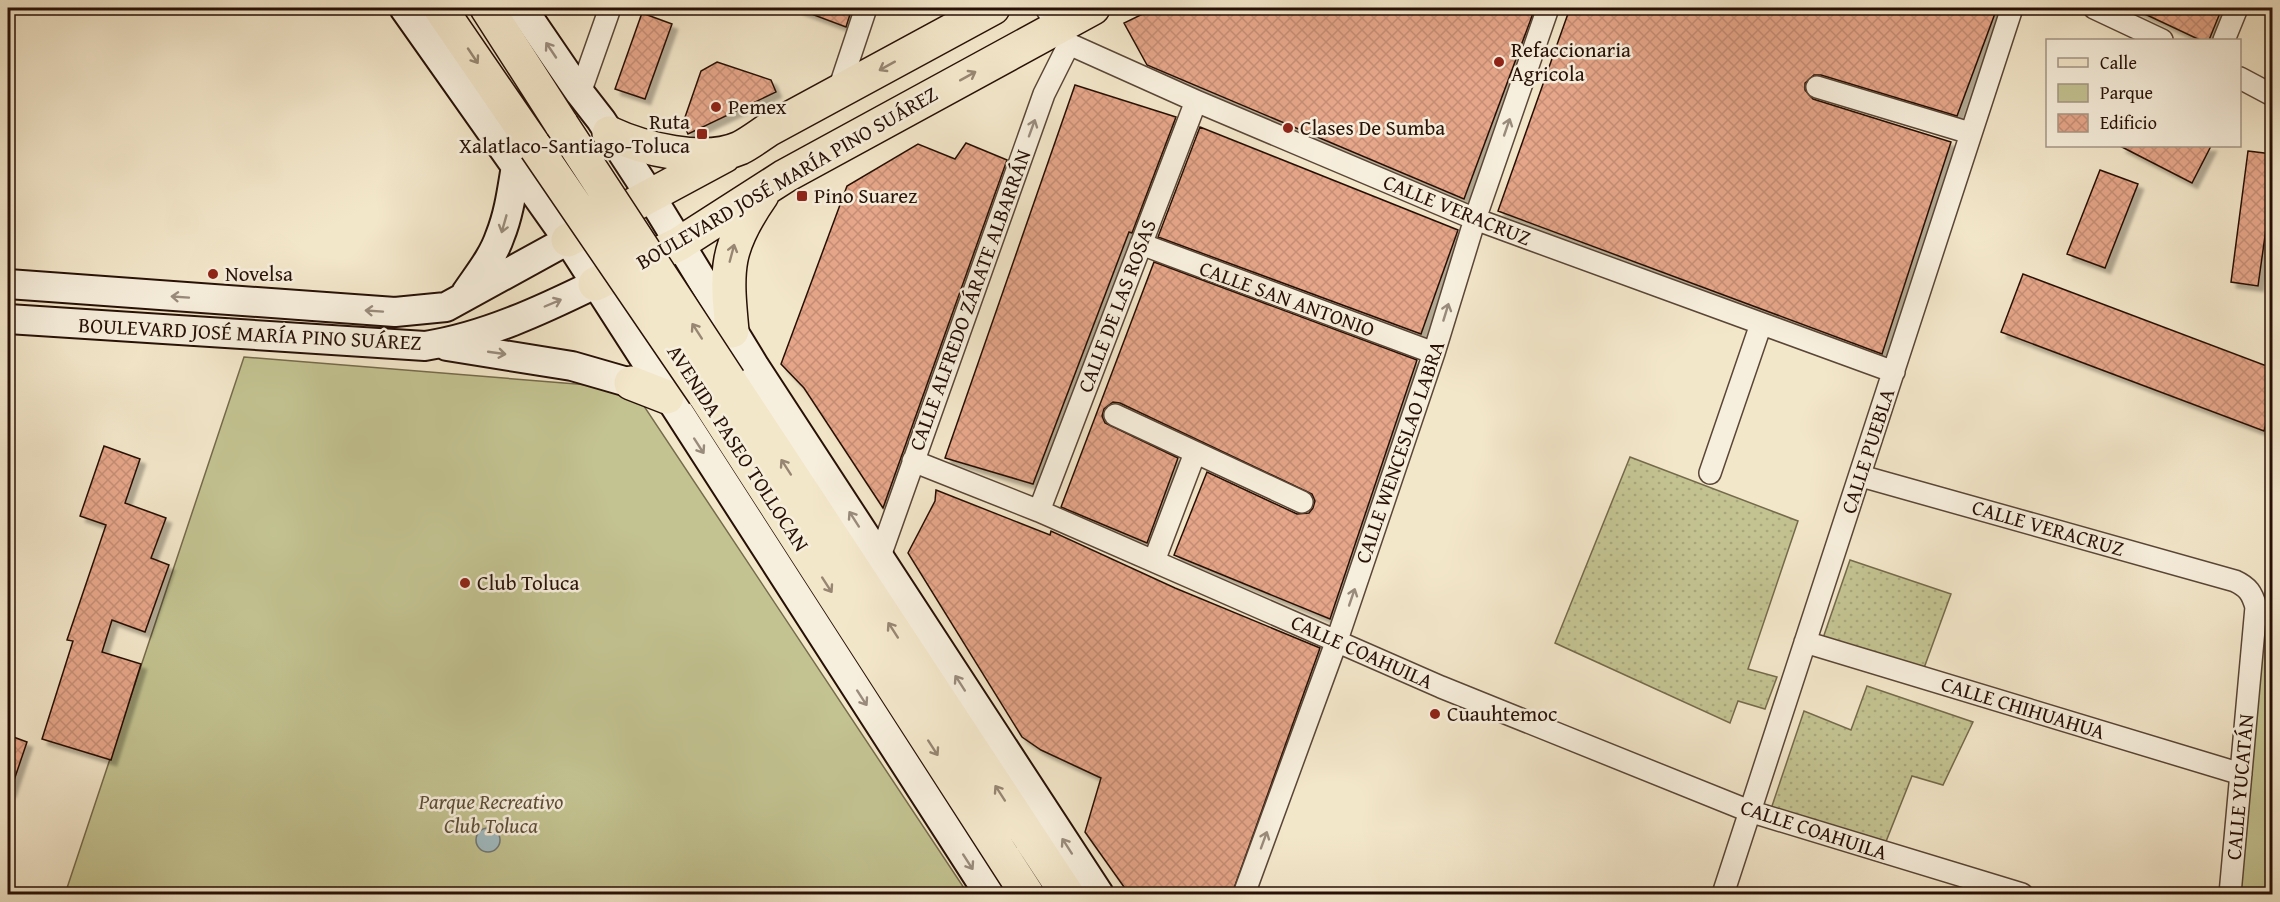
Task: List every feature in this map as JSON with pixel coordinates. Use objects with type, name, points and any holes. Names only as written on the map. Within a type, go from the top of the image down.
[{"type":"main road","name":"AVENIDA PASEO TOLLOCAN","points":[[404,8],[520,156],[717,387],[1067,894]]},
{"type":"main road","name":"AVENIDA PASEO TOLLOCAN","points":[[440,8],[520,156],[595,284],[640,373]]},
{"type":"main road","name":"AVENIDA PASEO TOLLOCAN","points":[[487,8],[562,125],[717,387],[1027,894]]},
{"type":"main road","points":[[522,8],[605,126],[650,195],[724,319],[1099,894]]},
{"type":"main road","name":"BOULEVARD JOSÉ MARÍA PINO SUÁREZ","points":[[8,284],[395,312],[433,310],[461,300],[993,8]]},
{"type":"main road","name":"BOULEVARD JOSÉ MARÍA PINO SUÁREZ","points":[[8,319],[398,346],[439,344],[499,326],[679,244],[770,185],[1057,26],[1094,8]]},
{"type":"main road","points":[[520,156],[528,168],[541,173],[562,174],[573,170],[591,154],[605,126]]},
{"type":"main road","points":[[605,126],[628,142],[670,152],[716,153],[739,148]]},
{"type":"main road","points":[[461,300],[488,261],[500,237],[520,156]]},
{"type":"main road","points":[[724,319],[731,257],[743,223],[770,185]]},
{"type":"main road","points":[[640,373],[649,332],[653,323],[666,308],[684,300],[694,299],[708,302],[724,319]]},
{"type":"main road","points":[[439,344],[572,366],[640,373],[667,397]]},
{"type":"main road","name":"AVENIDA PASEO TOLLOCAN","points":[[667,397],[989,894]]},
{"type":"street","points":[[580,93],[610,8]]},
{"type":"street","points":[[838,92],[866,8]]},
{"type":"street","name":"CALLE WENCESLAO LABRA","points":[[1244,894],[1337,640],[1434,353],[1475,219],[1548,8]]},
{"type":"street","name":"CALLE PUEBLA","points":[[1723,894],[2012,8]]},
{"type":"street","points":[[2094,8],[2160,39]]},
{"type":"street","points":[[2224,39],[2236,8]]},
{"type":"street","name":"CALLE VERACRUZ","points":[[1057,26],[1196,101],[1475,219],[1894,372]]},
{"type":"street","name":"CALLE ALFREDO ZÁRATE ALBARRÁN","points":[[879,559],[1044,94],[1057,26]]},
{"type":"street","points":[[2241,79],[2272,95]]},
{"type":"street","points":[[1817,87],[1970,133]]},
{"type":"street","name":"CALLE DE LAS ROSAS","points":[[1039,511],[1196,101]]},
{"type":"street","name":"CALLE SAN ANTONIO","points":[[1141,244],[1434,353]]},
{"type":"street","points":[[1710,473],[1761,324]]},
{"type":"street","points":[[1114,415],[1302,502]]},
{"type":"street","points":[[1154,561],[1195,453]]},
{"type":"street","name":"CALLE COAHUILA","points":[[913,461],[1039,511],[1441,687],[1749,811],[2022,894]]},
{"type":"street","name":"CALLE VERACRUZ","points":[[1861,476],[2235,580]]},
{"type":"street","name":"CALLE YUCATÁN","points":[[2230,894],[2256,607],[2253,595],[2246,586],[2235,580]]},
{"type":"street","name":"CALLE CHIHUAHUA","points":[[1805,642],[2241,774]]},
{"type":"green space","name":"Club Toluca","points":[[244,357],[601,386],[640,400],[968,894],[65,894]]},
{"type":"green space","points":[[1630,457],[1798,521],[1748,669],[1777,677],[1765,709],[1738,701],[1730,723],[1555,643]]},
{"type":"green space","points":[[2272,534],[2272,834],[2265,894],[2230,894]]},
{"type":"green space","points":[[1850,560],[1951,594],[1924,668],[1822,641]]},
{"type":"green space","points":[[1867,686],[1973,722],[1943,785],[1912,776],[1885,844],[1771,809],[1804,711],[1851,730]]},
{"type":"water","points":[[488,828],[496,832],[500,840],[496,848],[488,852],[480,848],[476,840],[480,832]]},
{"type":"building","points":[[799,8],[852,8],[846,27]]},
{"type":"building","points":[[1155,8],[1535,8],[1464,199],[1147,65],[1124,23]]},
{"type":"building","points":[[1570,8],[1997,8],[1957,116],[1821,75],[1814,75],[1805,83],[1805,90],[1813,99],[1951,142],[1882,354],[1498,211]]},
{"type":"building","points":[[2132,8],[2222,8],[2209,39],[2198,39]]},
{"type":"building","points":[[642,13],[672,24],[645,99],[615,89]]},
{"type":"building","name":"Pemex","points":[[717,62],[771,80],[776,92],[688,134],[683,123],[701,71]]},
{"type":"building","points":[[1075,85],[1176,117],[1132,233],[1129,232],[1033,484],[945,458]]},
{"type":"building","points":[[1200,127],[1458,230],[1421,334],[1158,237]]},
{"type":"building","points":[[966,143],[1007,160],[883,508],[804,388],[781,364],[847,186],[918,144],[955,159]]},
{"type":"building","points":[[2122,147],[2210,147],[2192,183]]},
{"type":"building","points":[[2248,151],[2272,154],[2272,186],[2258,286],[2231,282]]},
{"type":"building","points":[[2100,170],[2138,184],[2105,268],[2067,254]]},
{"type":"building","points":[[1154,262],[1417,360],[1330,619],[1174,555],[1207,472],[1297,514],[1309,513],[1313,508],[1315,501],[1312,494],[1120,403],[1113,402],[1104,409],[1102,416],[1105,423],[1178,458],[1147,543],[1061,507]]},
{"type":"building","points":[[2023,274],[2272,368],[2272,403],[2264,431],[2001,332]]},
{"type":"building","points":[[104,446],[140,459],[125,503],[166,518],[151,558],[169,565],[145,632],[112,620],[102,652],[141,664],[111,760],[42,739],[73,641],[67,640],[106,525],[80,516]]},
{"type":"building","points":[[936,490],[1050,535],[1051,531],[1175,588],[1320,648],[1232,894],[1129,894],[1085,832],[1101,778],[1041,750],[1022,737],[908,553],[935,501]]},
{"type":"building","points":[[8,735],[27,742],[10,792],[8,792]]},
{"type":"place","name":"Refaccionaria Agricola","points":[[1499,62]]},
{"type":"place","name":"Pemex","points":[[716,107]]},
{"type":"place","name":"Clases De Sumba","points":[[1288,128]]},
{"type":"place","name":"Ruta Xalatlaco-Santiago-Toluca","points":[[702,134]]},
{"type":"place","name":"Pino Suarez","points":[[802,196]]},
{"type":"place","name":"Novelsa","points":[[213,274]]},
{"type":"place","name":"Club Toluca","points":[[465,583]]},
{"type":"place","name":"Cuauhtemoc","points":[[1435,714]]},
{"type":"park label","name":"Parque Recreativo Club Toluca","points":[[491,814]]}]
